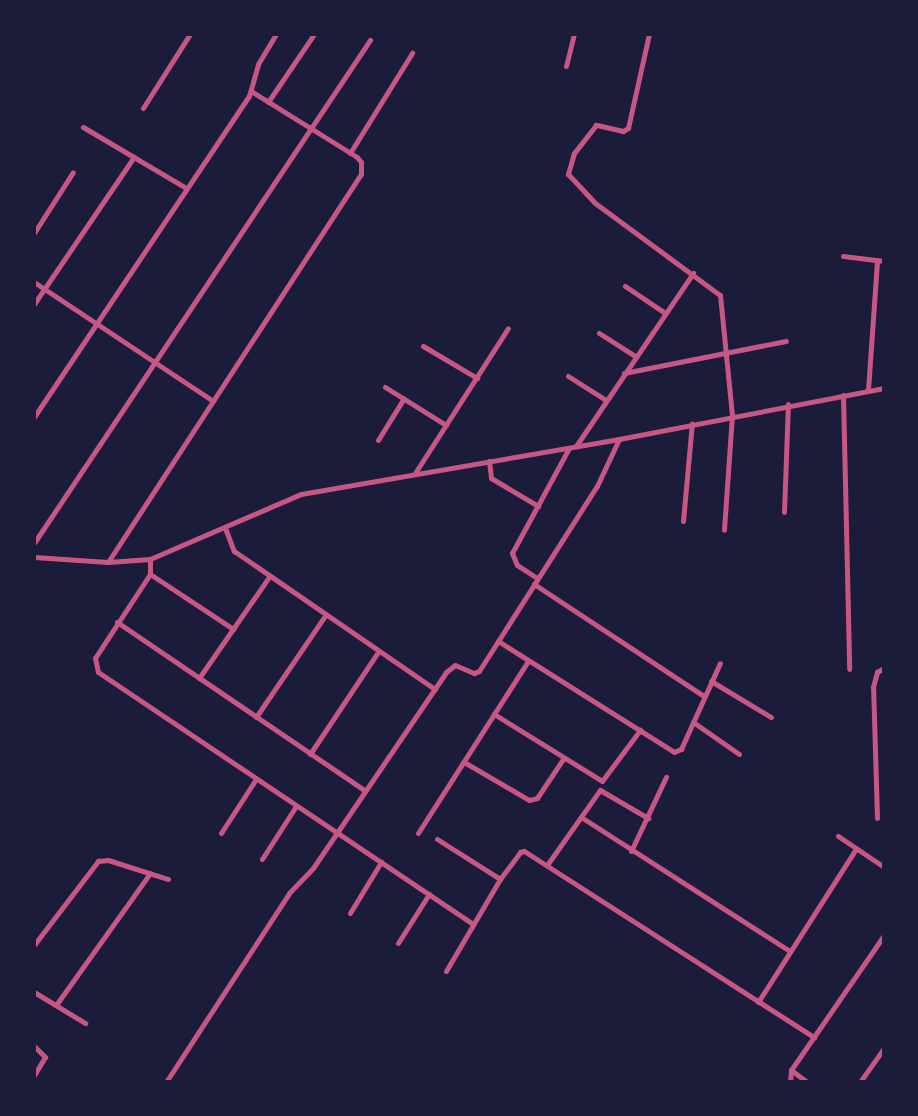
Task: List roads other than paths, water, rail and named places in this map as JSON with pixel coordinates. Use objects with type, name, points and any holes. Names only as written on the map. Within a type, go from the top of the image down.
[{"type":"street","points":[[143,108],[190,34]]},
{"type":"street","points":[[34,417],[251,91],[258,64],[276,34]]},
{"type":"street","points":[[268,102],[314,34]]},
{"type":"street","points":[[566,66],[574,34]]},
{"type":"street","points":[[649,34],[628,128],[623,131],[596,125],[574,153],[568,174],[595,203],[720,295],[728,352],[732,415],[724,530]]},
{"type":"street","points":[[34,543],[370,40]]},
{"type":"street","points":[[350,153],[412,53]]},
{"type":"street","points":[[108,562],[359,179],[362,162],[251,91]]},
{"type":"street","points":[[83,127],[186,188]]},
{"type":"street","points":[[34,304],[134,157]]},
{"type":"street","points":[[34,233],[73,172]]},
{"type":"street","points":[[843,256],[880,260],[868,390]]},
{"type":"street","points":[[576,446],[693,273]]},
{"type":"street","points":[[34,282],[213,401]]},
{"type":"street","points":[[626,286],[665,313]]},
{"type":"street","points":[[415,473],[508,328]]},
{"type":"street","points":[[599,333],[635,356]]},
{"type":"street","points":[[624,373],[786,341]]},
{"type":"street","points":[[423,346],[477,378]]},
{"type":"street","points":[[568,376],[606,400]]},
{"type":"street","points":[[386,387],[446,425]]},
{"type":"street","points":[[34,557],[108,562],[150,559],[301,494],[619,439],[788,404],[884,388]]},
{"type":"street","points":[[843,395],[849,669]]},
{"type":"street","points":[[378,440],[404,398]]},
{"type":"street","points":[[784,512],[788,404]]},
{"type":"street","points":[[683,521],[692,423]]},
{"type":"street","points":[[166,1082],[289,893],[308,874],[452,666],[479,671],[597,486],[619,439]]},
{"type":"street","points":[[569,448],[512,557],[517,565],[536,581],[704,696]]},
{"type":"street","points":[[489,461],[491,478],[538,506]]},
{"type":"street","points":[[225,528],[234,551],[325,616],[435,689]]},
{"type":"street","points":[[150,559],[150,574],[95,658],[98,672],[473,924]]},
{"type":"street","points":[[150,574],[232,629]]},
{"type":"street","points":[[199,678],[269,577]]},
{"type":"street","points":[[256,717],[325,616]]},
{"type":"street","points":[[117,622],[364,790]]},
{"type":"street","points":[[498,641],[640,730],[667,750],[678,752],[720,663]]},
{"type":"street","points":[[310,754],[378,652]]},
{"type":"street","points":[[418,833],[528,661]]},
{"type":"street","points":[[877,818],[873,687],[877,672],[884,668]]},
{"type":"street","points":[[711,681],[771,717]]},
{"type":"street","points":[[494,714],[598,780],[606,780],[640,730]]},
{"type":"street","points":[[693,722],[739,754]]},
{"type":"street","points":[[464,762],[529,800],[537,798],[563,759]]},
{"type":"street","points":[[631,851],[666,777]]},
{"type":"street","points":[[221,833],[256,779]]},
{"type":"street","points":[[547,865],[602,789],[648,818]]},
{"type":"street","points":[[262,859],[296,806]]},
{"type":"street","points":[[581,817],[790,951]]},
{"type":"street","points":[[838,837],[884,867]]},
{"type":"street","points":[[437,839],[500,879]]},
{"type":"street","points":[[758,1002],[856,849]]},
{"type":"street","points":[[446,971],[500,879],[522,851],[814,1037]]},
{"type":"street","points":[[34,945],[98,861],[108,860],[168,879]]},
{"type":"street","points":[[350,913],[381,862]]},
{"type":"street","points":[[56,1005],[150,873]]},
{"type":"street","points":[[398,943],[429,894]]},
{"type":"street","points":[[790,1082],[791,1070],[884,935]]},
{"type":"street","points":[[34,992],[85,1023]]},
{"type":"street","points":[[34,1046],[45,1057],[34,1075]]},
{"type":"street","points":[[860,1082],[884,1048]]},
{"type":"street","points":[[791,1070],[807,1082]]}]
